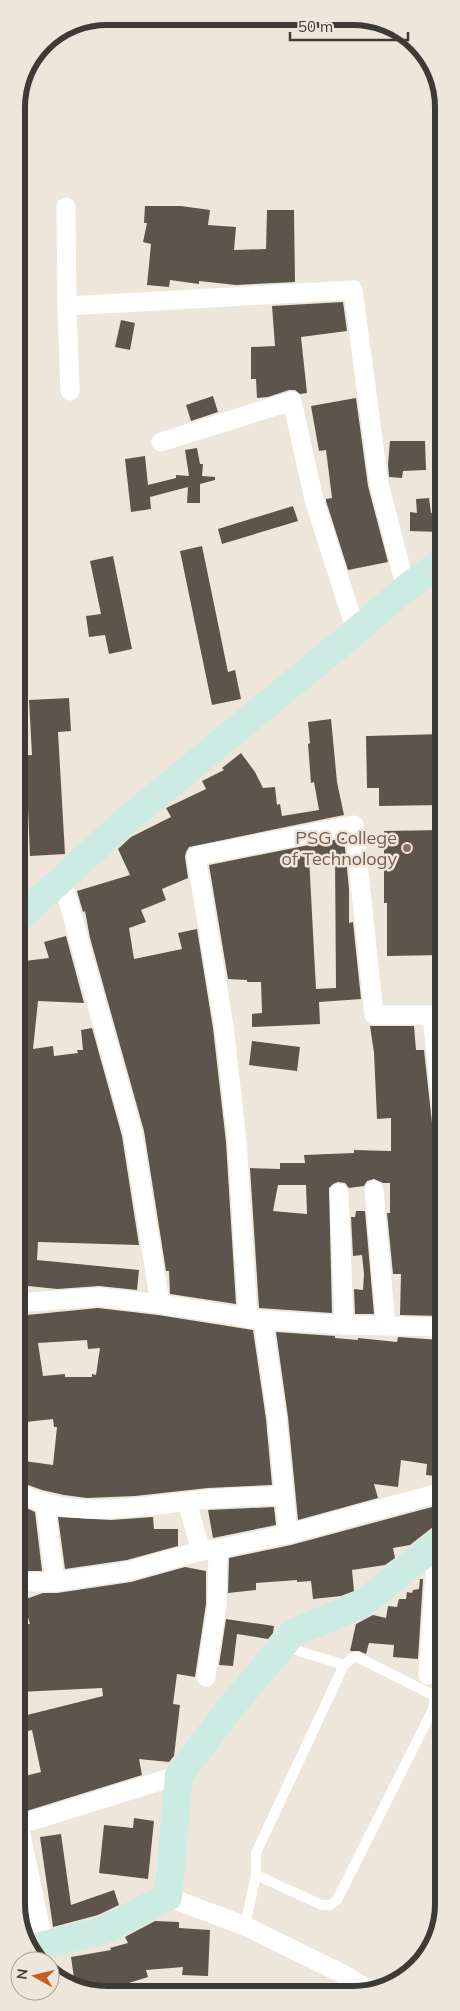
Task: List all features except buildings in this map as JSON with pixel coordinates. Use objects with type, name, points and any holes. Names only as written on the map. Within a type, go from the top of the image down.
[{"type":"street","points":[[66,207],[70,391]]},
{"type":"street","points":[[67,306],[353,290],[379,484],[406,588]]},
{"type":"street","points":[[161,442],[292,401],[314,500],[356,631]]},
{"type":"street","points":[[25,913],[122,824],[406,588],[435,567]]},
{"type":"street","points":[[288,1534],[277,1418],[255,1320],[224,1026],[196,856],[354,825],[374,1015],[432,1015],[435,1044]]},
{"type":"street","points":[[62,879],[133,1134],[160,1304]]},
{"type":"street","points":[[374,1190],[386,1326]]},
{"type":"street","points":[[339,1193],[344,1325]]},
{"type":"street","points":[[25,1303],[98,1298],[160,1304],[255,1320],[344,1325],[435,1327]]},
{"type":"street","points":[[25,1582],[55,1582],[129,1571],[210,1550],[288,1534],[435,1494]]},
{"type":"street","points":[[25,1496],[32,1500],[95,1510],[285,1496]]},
{"type":"street","points":[[45,1502],[55,1582]]},
{"type":"street","points":[[187,1502],[210,1550],[217,1605],[206,1677]]},
{"type":"street","points":[[168,1897],[179,1775],[227,1712],[293,1633],[362,1604],[435,1546]]},
{"type":"street","points":[[428,1675],[435,1597]]},
{"type":"street","points":[[25,1823],[179,1775]]},
{"type":"street","points":[[25,1867],[38,1946],[104,1930],[168,1897],[246,1926],[361,1985]]},
{"type":"lane","points":[[282,1646],[344,1665]]},
{"type":"lane","points":[[246,1926],[256,1875],[256,1853],[344,1665],[352,1658],[357,1658],[432,1695],[435,1701],[433,1709],[337,1900],[330,1905],[322,1905],[256,1875]]},
{"type":"place","name":"PSG College of Technology","points":[[407,848]]}]
